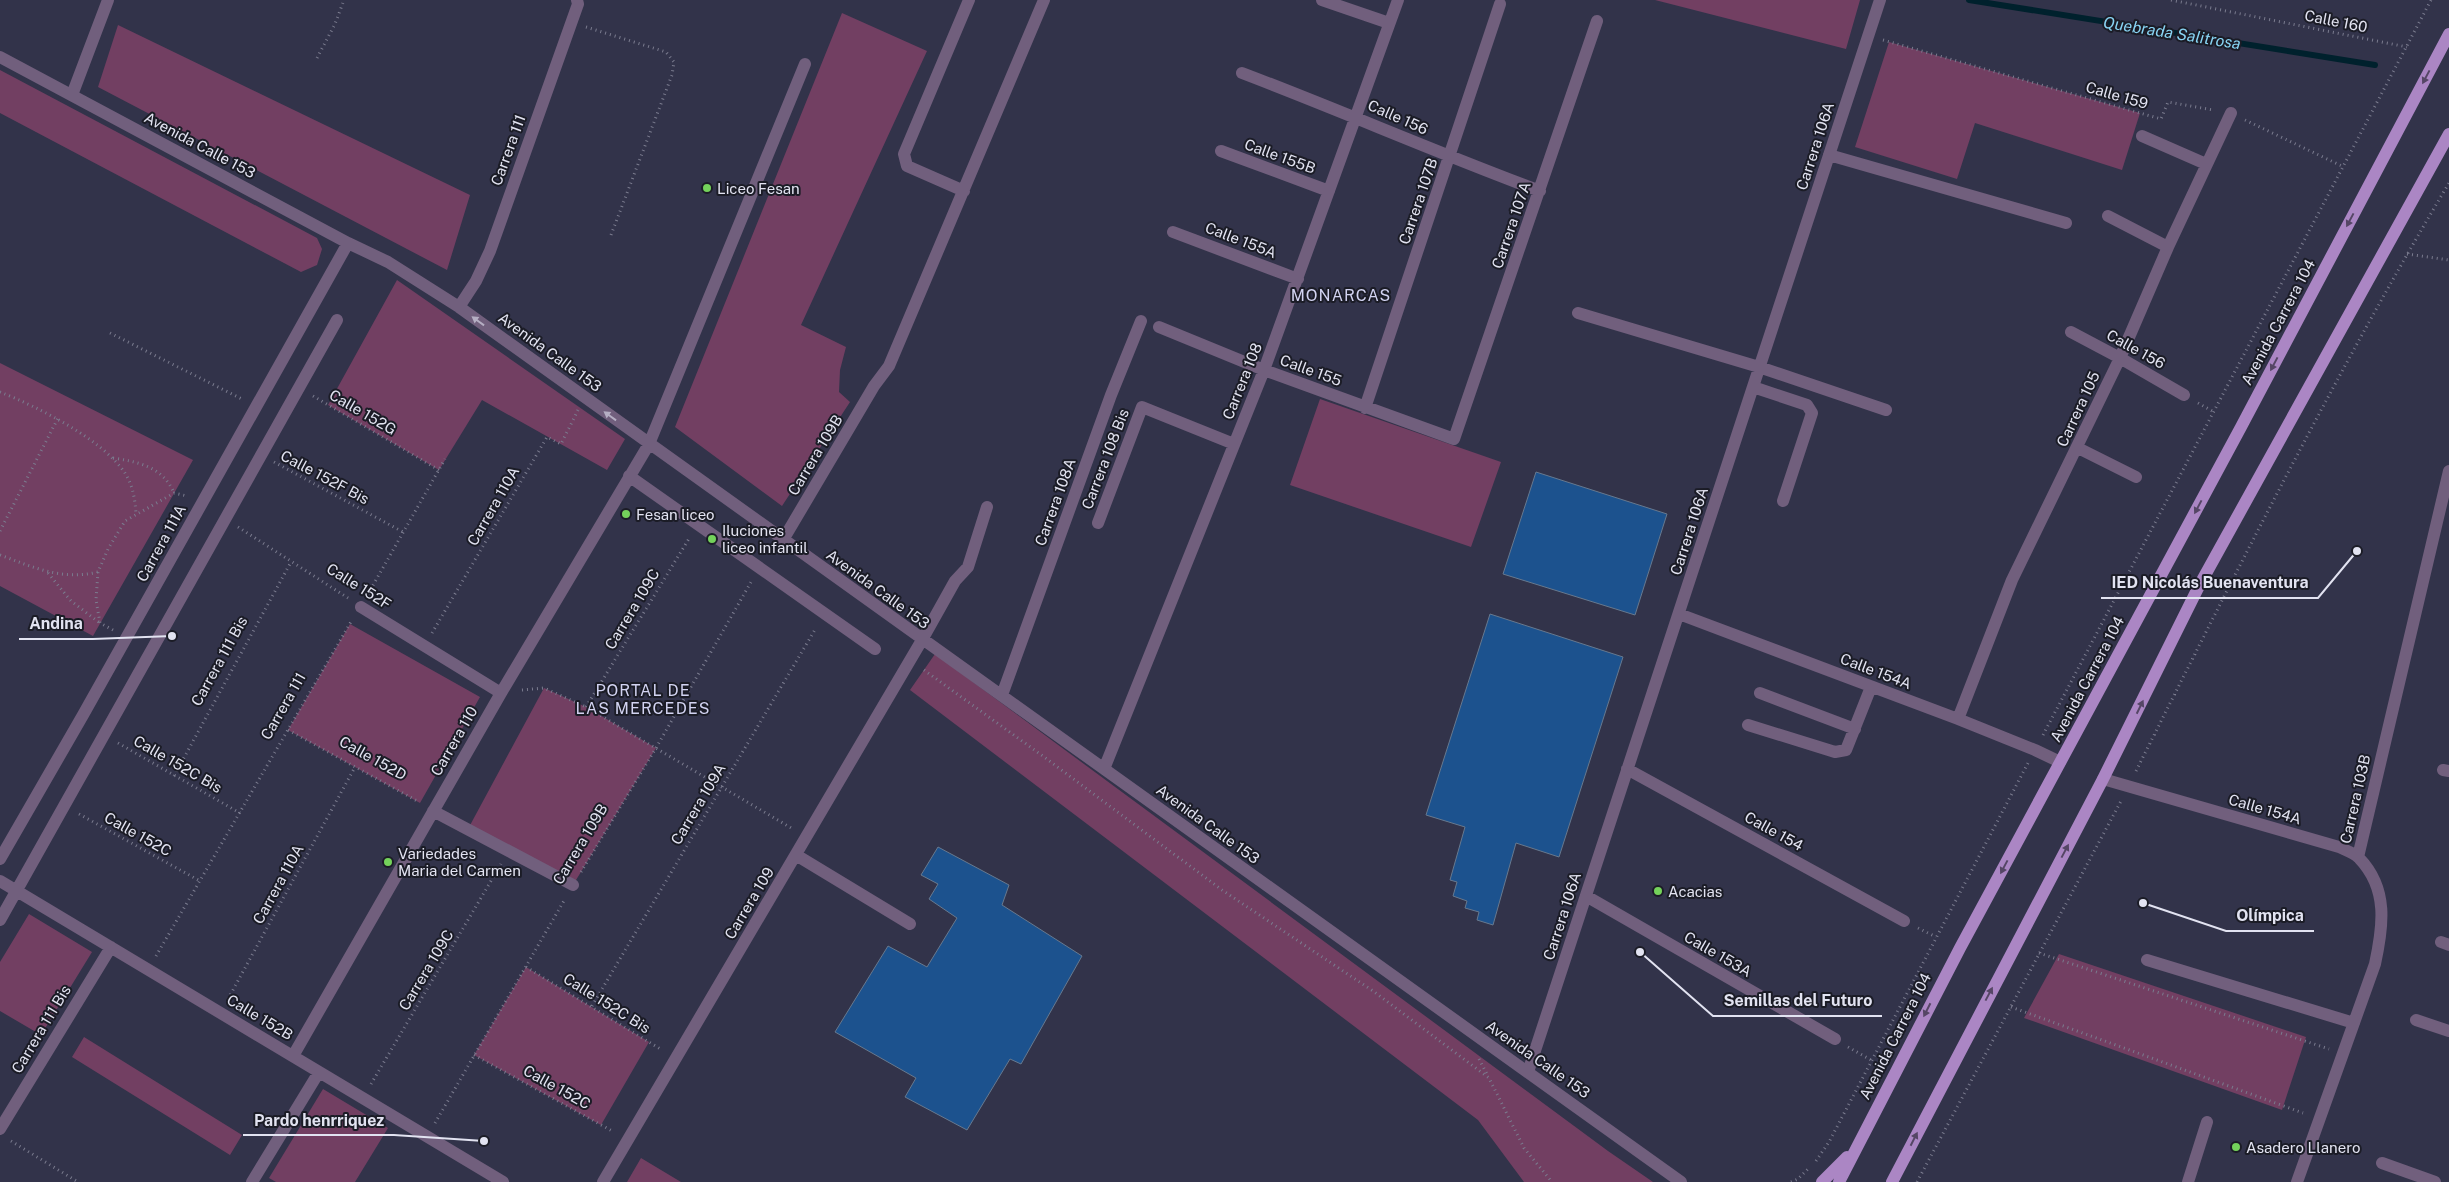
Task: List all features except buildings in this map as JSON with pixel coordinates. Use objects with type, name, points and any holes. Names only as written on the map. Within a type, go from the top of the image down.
[{"type":"main road","name":"Avenida Carrera 104","points":[[1839,1182],[1960,948],[2242,427],[2449,34]]},
{"type":"main road","points":[[1892,1182],[2104,779],[2199,586],[2449,134]]},
{"type":"main road","points":[[1822,1182],[1857,1146]]},
{"type":"street","points":[[72,95],[108,0]]},
{"type":"street","name":"Carrera 111","points":[[459,307],[476,281],[490,251],[578,4],[577,0]]},
{"type":"street","points":[[964,191],[907,166],[904,154],[970,0]]},
{"type":"street","name":"Carrera 109B","points":[[783,540],[874,386],[889,366],[1044,0]]},
{"type":"street","points":[[1322,0],[1390,23]]},
{"type":"street","name":"Carrera 108","points":[[1104,769],[1264,370],[1398,0]]},
{"type":"street","name":"Carrera 106A","points":[[1528,1072],[1880,0]]},
{"type":"street","name":"Carrera 107B","points":[[1365,408],[1500,4]]},
{"type":"street","name":"Carrera 107A","points":[[1454,439],[1597,21]]},
{"type":"street","name":"Avenida Calle 153","points":[[0,57],[388,262],[459,307],[1681,1182]]},
{"type":"street","name":"Carrera 110","points":[[293,1056],[501,693],[649,444],[805,64]]},
{"type":"street","name":"Calle 156","points":[[1242,72],[1356,117],[1449,158],[1540,191]]},
{"type":"street","name":"Carrera 105","points":[[1958,719],[2012,580],[2078,448],[2206,164],[2231,114]]},
{"type":"street","points":[[2142,136],[2206,164]]},
{"type":"street","name":"Calle 155B","points":[[1221,151],[1329,191]]},
{"type":"street","points":[[1829,155],[2066,223]]},
{"type":"street","points":[[2108,216],[2168,248]]},
{"type":"street","name":"Calle 155A","points":[[1173,232],[1298,279]]},
{"type":"street","name":"Carrera 111A","points":[[0,859],[127,637],[348,242]]},
{"type":"street","points":[[1578,313],[1759,367],[1886,410]]},
{"type":"street","points":[[0,920],[260,454],[337,320]]},
{"type":"street","name":"Carrera 108A","points":[[1002,695],[1111,395],[1141,321]]},
{"type":"street","name":"Calle 155","points":[[1160,327],[1264,370],[1454,439]]},
{"type":"street","name":"Calle 156","points":[[2071,332],[2184,395]]},
{"type":"street","points":[[1753,388],[1801,403],[1807,406],[1812,413],[1782,501]]},
{"type":"street","name":"Carrera 108 Bis","points":[[1098,523],[1142,407],[1234,444]]},
{"type":"street","points":[[2078,448],[2136,477]]},
{"type":"street","name":"Carrera 103B","points":[[2297,1182],[2374,964],[2383,927],[2381,900],[2371,873],[2358,857],[2449,471]]},
{"type":"street","points":[[629,476],[875,649]]},
{"type":"street","name":"Carrera 109","points":[[603,1182],[910,661],[955,581],[968,567],[988,507]]},
{"type":"street","name":"Calle 152F","points":[[361,606],[501,693]]},
{"type":"street","name":"Calle 154A","points":[[1678,614],[1958,719],[2060,762]]},
{"type":"street","points":[[1748,725],[1835,752],[1846,750],[1871,687]]},
{"type":"street","points":[[1760,693],[1855,728]]},
{"type":"street","name":"Calle 154","points":[[1627,769],[1904,921]]},
{"type":"street","name":"Calle 154A","points":[[2104,779],[2339,847],[2358,857]]},
{"type":"street","points":[[433,811],[508,853],[573,886]]},
{"type":"street","points":[[796,855],[910,924]]},
{"type":"street","name":"Calle 152B","points":[[0,880],[503,1182]]},
{"type":"street","name":"Calle 153A","points":[[1586,896],[1835,1039]]},
{"type":"street","name":"Carrera 111 Bis","points":[[4,1134],[111,947]]},
{"type":"street","points":[[2147,960],[2354,1023]]},
{"type":"street","points":[[2416,1020],[2449,1031]]},
{"type":"street","points":[[252,1182],[319,1072]]},
{"type":"street","points":[[2188,1182],[2208,1122]]},
{"type":"street","points":[[2382,1163],[2435,1182]]},
{"type":"path","points":[[317,58],[335,24],[344,0]]},
{"type":"path","name":"Calle 160","points":[[2171,0],[2407,47]]},
{"type":"path","points":[[1791,1182],[1798,1179],[1817,1161],[2431,0]]},
{"type":"path","points":[[571,22],[666,52],[674,62],[672,75],[611,236]]},
{"type":"path","name":"Calle 159","points":[[1868,36],[2161,119],[2168,102],[2231,114],[2344,167]]},
{"type":"path","points":[[1917,1182],[2128,787],[2292,463],[2407,254],[2449,183]]},
{"type":"path","points":[[2407,254],[2449,260]]},
{"type":"path","points":[[110,333],[224,391]]},
{"type":"path","name":"Calle 152G","points":[[298,388],[439,470]]},
{"type":"path","points":[[0,392],[32,404],[58,418],[112,458],[125,474],[134,494],[136,514]]},
{"type":"path","name":"Carrera 110A","points":[[424,646],[547,436],[561,444],[584,398]]},
{"type":"path","points":[[0,531],[58,418]]},
{"type":"path","name":"Calle 152F Bis","points":[[260,454],[403,532]]},
{"type":"path","points":[[112,458],[152,468],[169,480],[174,493]]},
{"type":"path","name":"Carrera 111","points":[[149,970],[445,460]]},
{"type":"path","points":[[100,623],[96,600],[98,572],[125,521],[174,493],[204,500]]},
{"type":"path","name":"Calle 152F","points":[[225,519],[361,606]]},
{"type":"path","name":"Carrera 109C","points":[[586,707],[697,524]]},
{"type":"path","points":[[0,555],[47,573],[82,576],[98,572]]},
{"type":"path","name":"Carrera 111 Bis","points":[[174,776],[291,562]]},
{"type":"path","name":"Carrera 109B","points":[[427,1136],[760,568]]},
{"type":"path","points":[[47,573],[71,600],[100,623],[127,637]]},
{"type":"path","name":"Carrera 109A","points":[[592,1006],[721,786],[825,614]]},
{"type":"path","points":[[910,661],[1040,754],[1222,890],[1373,991],[1489,1078],[1524,1148],[1552,1182]]},
{"type":"path","points":[[501,693],[544,688],[586,707],[806,837]]},
{"type":"path","name":"Calle 152D","points":[[288,730],[433,811]]},
{"type":"path","name":"Calle 152C Bis","points":[[104,735],[240,813]]},
{"type":"path","name":"Carrera 110A","points":[[220,1012],[355,767]]},
{"type":"path","name":"Calle 152C","points":[[65,806],[200,881]]},
{"type":"path","name":"Carrera 109C","points":[[363,1098],[508,853]]},
{"type":"path","points":[[2039,953],[2343,1054]]},
{"type":"path","name":"Calle 152C Bis","points":[[526,967],[675,1059]]},
{"type":"path","points":[[2011,1007],[2320,1120]]},
{"type":"path","points":[[1835,1039],[1871,1060]]},
{"type":"path","name":"Calle 152C","points":[[474,1055],[628,1140]]},
{"type":"path","points":[[4,1134],[78,1182]]},
{"type":"shaded area","points":[[1655,0],[1860,0],[1846,49]]},
{"type":"shaded area","points":[[842,13],[927,51],[801,325],[846,347],[840,370],[839,392],[850,402],[782,506],[675,427]]},
{"type":"shaded area","points":[[118,25],[470,195],[447,270],[98,87]]},
{"type":"shaded area","points":[[1889,42],[2140,113],[2122,170],[1975,123],[1957,179],[1855,147]]},
{"type":"shaded area","points":[[0,70],[317,238],[322,249],[317,265],[301,272],[0,113]]},
{"type":"shaded area","points":[[397,280],[625,439],[607,470],[482,400],[439,470],[328,405]]},
{"type":"shaded area","points":[[0,363],[193,460],[93,636],[0,586]]},
{"type":"shaded area","points":[[1320,399],[1501,462],[1471,547],[1290,485]]},
{"type":"shaded area","points":[[350,624],[480,697],[420,803],[288,730]]},
{"type":"shaded area","points":[[935,654],[1608,1151],[1653,1182],[1524,1182],[1478,1120],[910,690]]},
{"type":"shaded area","points":[[544,688],[586,707],[656,748],[573,885],[468,829]]},
{"type":"shaded area","points":[[29,914],[92,952],[41,1035],[0,1011],[0,962]]},
{"type":"shaded area","points":[[2059,954],[2306,1037],[2282,1110],[2024,1018]]},
{"type":"shaded area","points":[[526,967],[649,1042],[601,1125],[474,1055]]},
{"type":"shaded area","points":[[84,1037],[242,1135],[230,1155],[72,1057]]},
{"type":"shaded area","points":[[323,1089],[388,1128],[355,1182],[276,1182],[269,1178]]},
{"type":"shaded area","points":[[641,1158],[681,1182],[627,1182]]},
{"type":"waterway","name":"Quebrada Salitrosa","points":[[1969,0],[2375,65]]},
{"type":"place","name":"Liceo Fesan","points":[[707,188]]},
{"type":"place","name":"Fesan liceo","points":[[626,514]]},
{"type":"place","name":"Iluciones liceo infantil","points":[[712,539]]},
{"type":"place","name":"IED Nicolás Buenaventura","points":[[2357,551]]},
{"type":"place","name":"Andina","points":[[172,636]]},
{"type":"place","name":"Variedades Maria del Carmen","points":[[388,862]]},
{"type":"place","name":"Acacias","points":[[1658,891]]},
{"type":"place","name":"Olímpica","points":[[2143,903]]},
{"type":"place","name":"Semillas del Futuro","points":[[1640,952]]},
{"type":"place","name":"Pardo henrriquez","points":[[484,1141]]},
{"type":"place","name":"Asadero Llanero","points":[[2236,1147]]},
{"type":"district","name":"MONARCAS","points":[[1341,295]]},
{"type":"district","name":"PORTAL DE LAS MERCEDES","points":[[643,699]]}]
